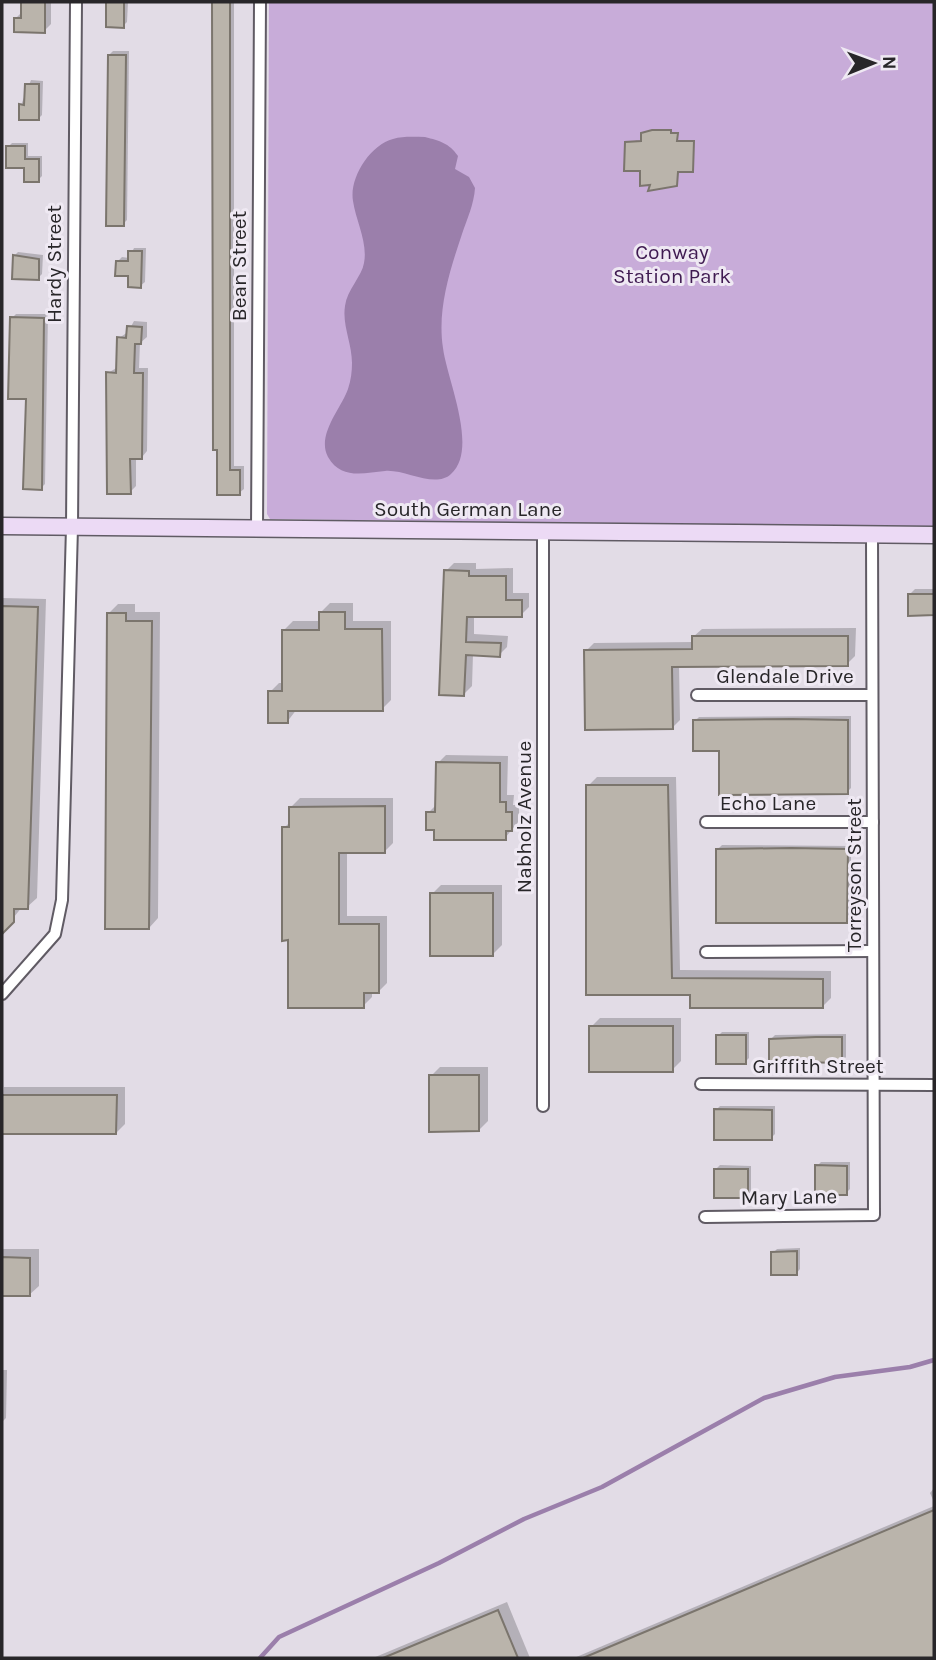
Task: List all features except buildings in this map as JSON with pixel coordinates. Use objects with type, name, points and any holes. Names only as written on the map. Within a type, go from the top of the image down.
[{"type":"street","name":"Hardy Street","points":[[2,994],[55,934],[62,900],[72,527],[76,2]]},
{"type":"street","name":"Bean Street","points":[[257,530],[260,2]]},
{"type":"street","name":"South German Lane","points":[[2,526],[257,530],[543,529],[934,535]]},
{"type":"street","name":"Nabholz Avenue","points":[[543,529],[543,1106]]},
{"type":"street","name":"Torreyson Street","points":[[872,534],[874,1215]]},
{"type":"street","name":"Glendale Drive","points":[[697,695],[872,695]]},
{"type":"street","name":"Echo Lane","points":[[706,822],[873,822]]},
{"type":"street","points":[[706,952],[873,951]]},
{"type":"street","name":"Griffith Street","points":[[701,1084],[934,1086]]},
{"type":"street","name":"Mary Lane","points":[[705,1217],[874,1215]]},
{"type":"green space","name":"Conway Station Park","points":[[269,2],[934,2],[934,528],[270,519],[267,514]]},
{"type":"shaded area","points":[[401,137],[425,137],[444,143],[455,152],[458,156],[455,169],[469,177],[475,188],[472,206],[449,276],[442,319],[443,348],[462,432],[459,463],[451,474],[437,480],[393,471],[361,474],[346,472],[333,464],[328,457],[325,440],[350,382],[352,356],[345,306],[365,255],[353,201],[354,182],[369,155],[385,142]]},
{"type":"waterway","points":[[260,1658],[279,1637],[439,1563],[524,1519],[602,1487],[764,1398],[835,1377],[910,1367],[934,1360]]}]
